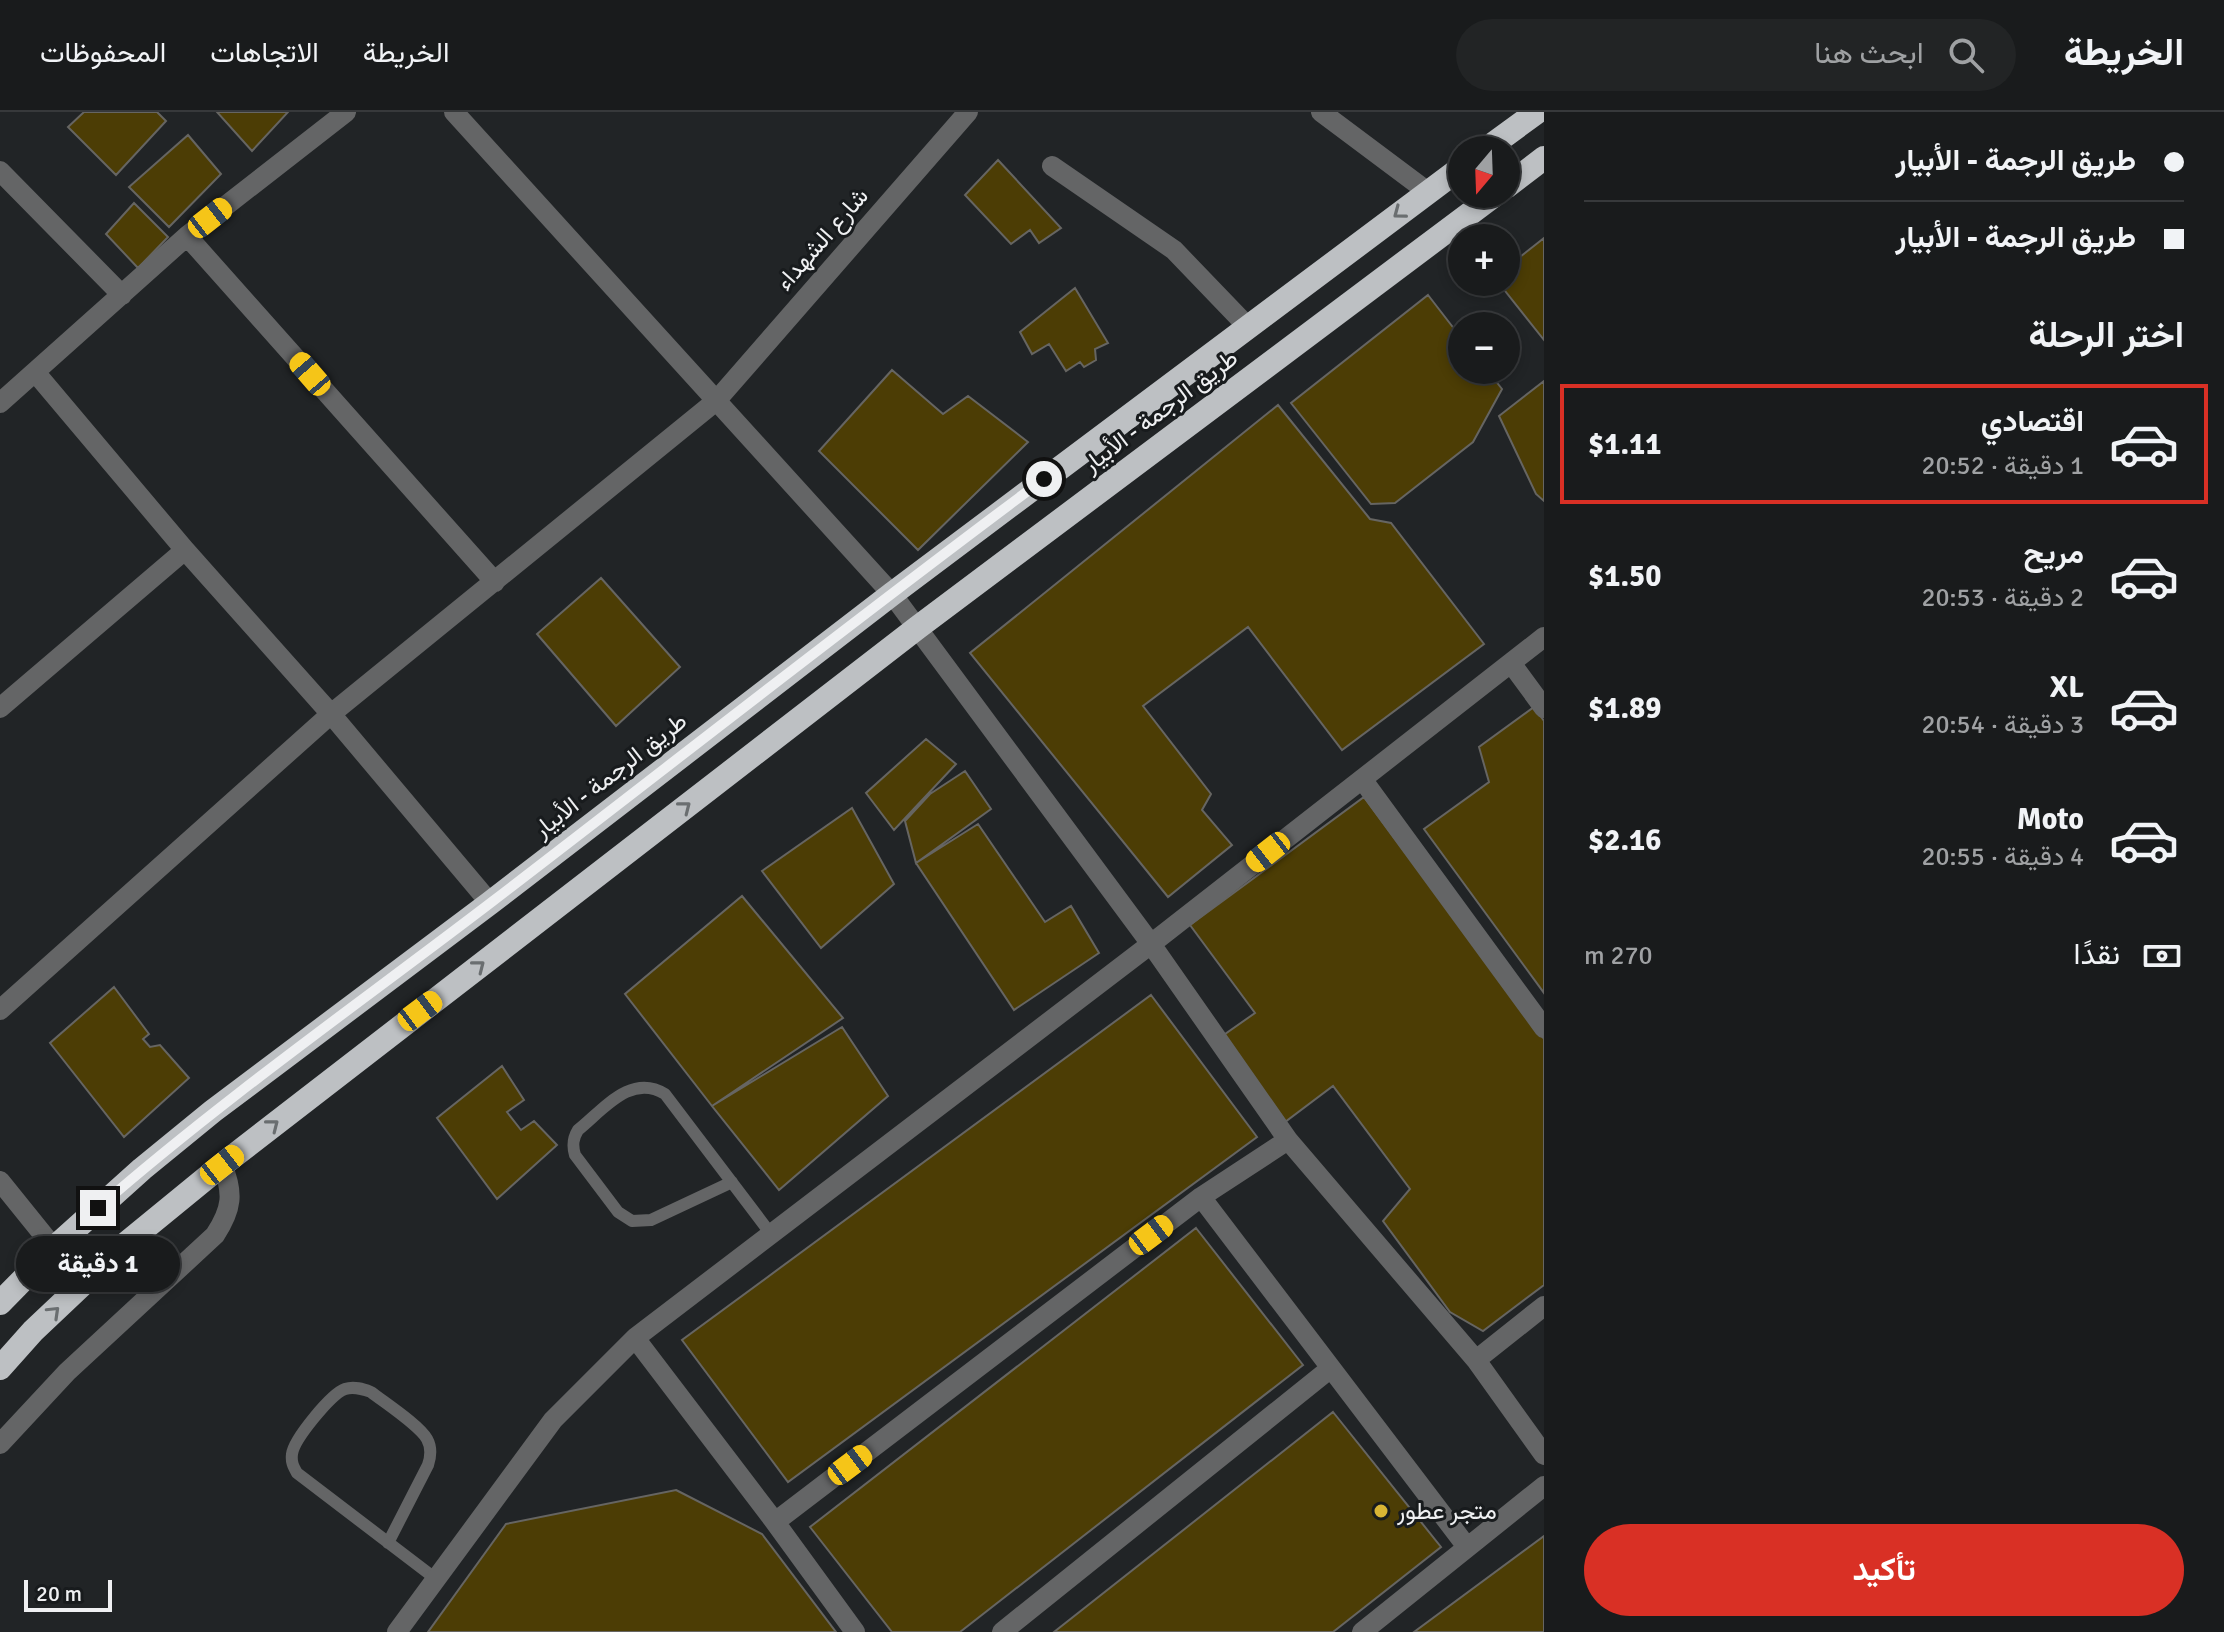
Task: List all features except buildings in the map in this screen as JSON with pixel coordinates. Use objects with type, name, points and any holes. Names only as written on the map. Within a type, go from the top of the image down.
[{"type":"highway","points":[[1504,136],[1537,112]]},
{"type":"highway","points":[[1520,176],[1544,158]]},
{"type":"highway","name":"طريق الرجمة - الأبيار","points":[[0,1303],[54,1248],[142,1169],[213,1111],[892,594],[1448,177]]},
{"type":"highway","name":"طريق الرجمة - الأبيار","points":[[0,1368],[33,1331],[123,1246],[222,1165],[917,628],[1477,208]]},
{"type":"street","points":[[0,403],[187,236],[346,112]]},
{"type":"street","points":[[454,112],[892,594],[1151,944],[1288,1140],[1476,1360],[1544,1455]]},
{"type":"street","name":"شارع الشهداء","points":[[0,1010],[331,714],[716,401],[968,112]]},
{"type":"street","points":[[1321,112],[1428,192]]},
{"type":"street","points":[[1052,166],[1174,250],[1248,327]]},
{"type":"street","points":[[0,171],[122,295]]},
{"type":"street","points":[[187,236],[495,582]]},
{"type":"street","points":[[35,372],[490,903]]},
{"type":"street","points":[[0,708],[185,550]]},
{"type":"street","points":[[397,1632],[553,1420],[635,1338],[1151,944],[1544,637]]},
{"type":"street","points":[[1511,663],[1544,708]]},
{"type":"street","points":[[1362,779],[1544,1028]]},
{"type":"street","points":[[775,1522],[1201,1197],[1288,1140]]},
{"type":"street","points":[[0,1444],[67,1372],[215,1235],[224,1222],[230,1196],[229,1182],[222,1165]]},
{"type":"street","points":[[0,1181],[54,1248]]},
{"type":"street","points":[[1201,1197],[1467,1547]]},
{"type":"street","points":[[1476,1360],[1544,1306]]},
{"type":"street","points":[[635,1338],[855,1632]]},
{"type":"street","points":[[1002,1632],[1331,1368]]},
{"type":"street","points":[[1362,1632],[1544,1486]]},
{"type":"lane","points":[[732,1182],[651,1220],[632,1221],[618,1212],[575,1155],[574,1136],[627,1090],[646,1086],[656,1089],[665,1094],[732,1182],[771,1234]]},
{"type":"lane","points":[[388,1543],[428,1465],[431,1447],[422,1432],[371,1392],[344,1390],[330,1400],[298,1441],[291,1458],[293,1466],[297,1473],[388,1543],[436,1579]]},
{"type":"place","name":"متجر عطور","points":[[1381,1511]]},
{"type":"route","points":[[98,1208],[213,1111],[1044,479]]}]
